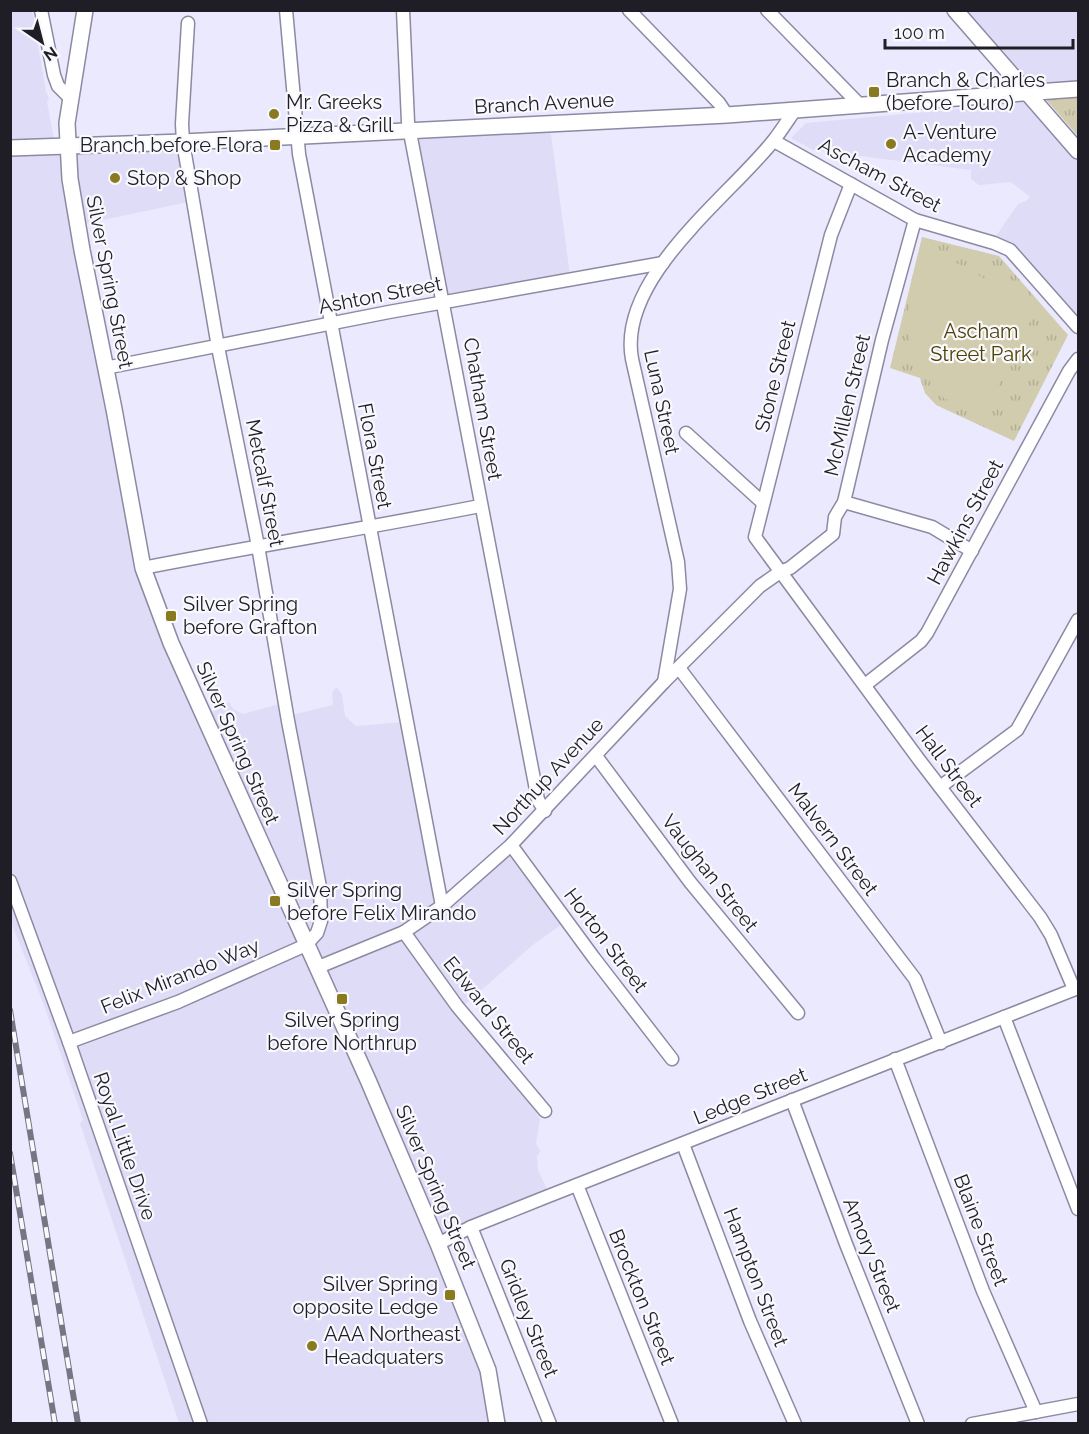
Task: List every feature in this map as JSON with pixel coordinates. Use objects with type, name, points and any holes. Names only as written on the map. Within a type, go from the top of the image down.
[{"type":"main road","name":"Silver Spring Street","points":[[85,10],[67,123],[67,147],[80,241],[143,568],[171,643],[368,1080],[438,1244],[488,1370],[497,1424]]},
{"type":"main road","points":[[955,10],[1078,151]]},
{"type":"main road","name":"Branch Avenue","points":[[14,148],[183,142],[727,115],[1078,89]]},
{"type":"street","points":[[41,10],[54,75],[58,86],[71,99]]},
{"type":"street","name":"Flora Street","points":[[286,10],[296,136],[442,906]]},
{"type":"street","name":"Chatham Street","points":[[403,10],[408,122],[538,800],[545,811]]},
{"type":"street","points":[[629,10],[719,103],[727,115]]},
{"type":"street","points":[[767,10],[859,104]]},
{"type":"street","name":"Metcalf Street","points":[[188,23],[183,142],[218,347],[258,546],[320,887],[321,921],[317,933],[306,945]]},
{"type":"street","name":"Luna Street","points":[[664,682],[680,589],[678,562],[630,350],[631,330],[637,306],[644,291],[663,263],[695,225],[774,141],[795,110]]},
{"type":"street","name":"Ascham Street","points":[[774,141],[915,220],[994,243],[1010,250],[1078,327]]},
{"type":"street","name":"Stone Street","points":[[780,572],[755,537],[828,246],[851,184]]},
{"type":"street","name":"McMillen Street","points":[[780,572],[790,568],[833,534],[835,517],[844,502],[882,340],[915,220]]},
{"type":"street","name":"Ashton Street","points":[[105,368],[663,263]]},
{"type":"street","name":"Hawkins Street","points":[[865,685],[921,641],[927,633],[1069,371],[1078,359]]},
{"type":"street","points":[[686,433],[763,503]]},
{"type":"street","points":[[844,502],[932,527],[972,551]]},
{"type":"street","points":[[143,568],[480,506]]},
{"type":"street","name":"Northup Avenue","points":[[316,968],[404,932],[442,906],[511,845],[664,682],[760,586],[780,572]]},
{"type":"street","name":"Hall Street","points":[[780,572],[1040,917],[1076,989]]},
{"type":"street","points":[[940,787],[1017,730],[1078,620]]},
{"type":"street","name":"Malvern Street","points":[[679,668],[915,978],[941,1043]]},
{"type":"street","name":"Vaughan Street","points":[[596,756],[690,882],[798,1012]]},
{"type":"street","name":"Horton Street","points":[[511,845],[672,1059]]},
{"type":"street","name":"Royal Little Drive","points":[[10,881],[69,1042],[201,1424]]},
{"type":"street","name":"Edward Street","points":[[404,932],[458,1006],[545,1111]]},
{"type":"street","name":"Felix Mirando Way","points":[[69,1042],[178,1002],[306,945]]},
{"type":"street","name":"Ledge Street","points":[[438,1244],[471,1227],[576,1185],[1076,989]]},
{"type":"street","points":[[1004,1017],[1078,1209]]},
{"type":"street","name":"Blaine Street","points":[[895,1059],[983,1291],[1036,1412]]},
{"type":"street","name":"Amory Street","points":[[792,1100],[846,1244],[918,1424]]},
{"type":"street","name":"Hampton Street","points":[[683,1144],[750,1322],[795,1424]]},
{"type":"street","name":"Brockton Street","points":[[576,1185],[672,1424]]},
{"type":"street","name":"Gridley Street","points":[[471,1227],[550,1424]]},
{"type":"street","points":[[972,1424],[1078,1404]]},
{"type":"shaded area","points":[[32,10],[49,99],[47,102],[55,145],[177,139],[188,202],[79,225],[141,559],[204,716],[229,702],[233,709],[243,714],[283,703],[288,716],[333,705],[332,693],[336,687],[342,694],[345,716],[356,726],[404,722],[435,875],[434,897],[455,887],[507,848],[561,925],[534,944],[462,1007],[540,1119],[536,1143],[540,1151],[537,1156],[538,1170],[550,1196],[443,1240],[476,1335],[496,1423],[179,1423],[80,1123],[83,1120],[44,1005],[11,922],[10,11]]},
{"type":"shaded area","points":[[954,11],[1078,11],[1078,86],[1026,89],[1078,151],[1078,331],[994,239],[1018,204],[1030,197],[1011,182],[979,185],[971,179],[971,170],[813,150],[791,138],[806,123],[970,108],[970,94],[1018,88]]},
{"type":"shaded area","points":[[549,120],[570,275],[439,301],[415,125]]},
{"type":"green space","points":[[1078,93],[1078,136],[1043,96]]},
{"type":"green space","name":"Ascham Street Park","points":[[922,237],[999,256],[1068,335],[1014,441],[936,405],[925,393],[920,378],[890,368]]},
{"type":"green space","points":[[928,247],[1029,304],[1033,315],[983,415],[944,398],[927,378],[907,331],[909,304],[917,268]]},
{"type":"railway","points":[[10,1010],[78,1424]]},
{"type":"railway","points":[[10,1153],[55,1424]]},
{"type":"place","name":"Branch & Charles (before Touro)","points":[[874,92]]},
{"type":"place","name":"Mr. Greeks Pizza & Grill","points":[[274,114]]},
{"type":"place","name":"A-Venture Academy","points":[[891,144]]},
{"type":"place","name":"Branch before Flora","points":[[275,145]]},
{"type":"place","name":"Stop & Shop","points":[[115,178]]},
{"type":"place","name":"Silver Spring before Grafton","points":[[171,616]]},
{"type":"place","name":"Silver Spring before Felix Mirando","points":[[275,901]]},
{"type":"place","name":"Silver Spring before Northrup","points":[[342,999]]},
{"type":"place","name":"Silver Spring opposite Ledge","points":[[450,1295]]},
{"type":"place","name":"AAA Northeast Headquaters","points":[[312,1346]]}]
